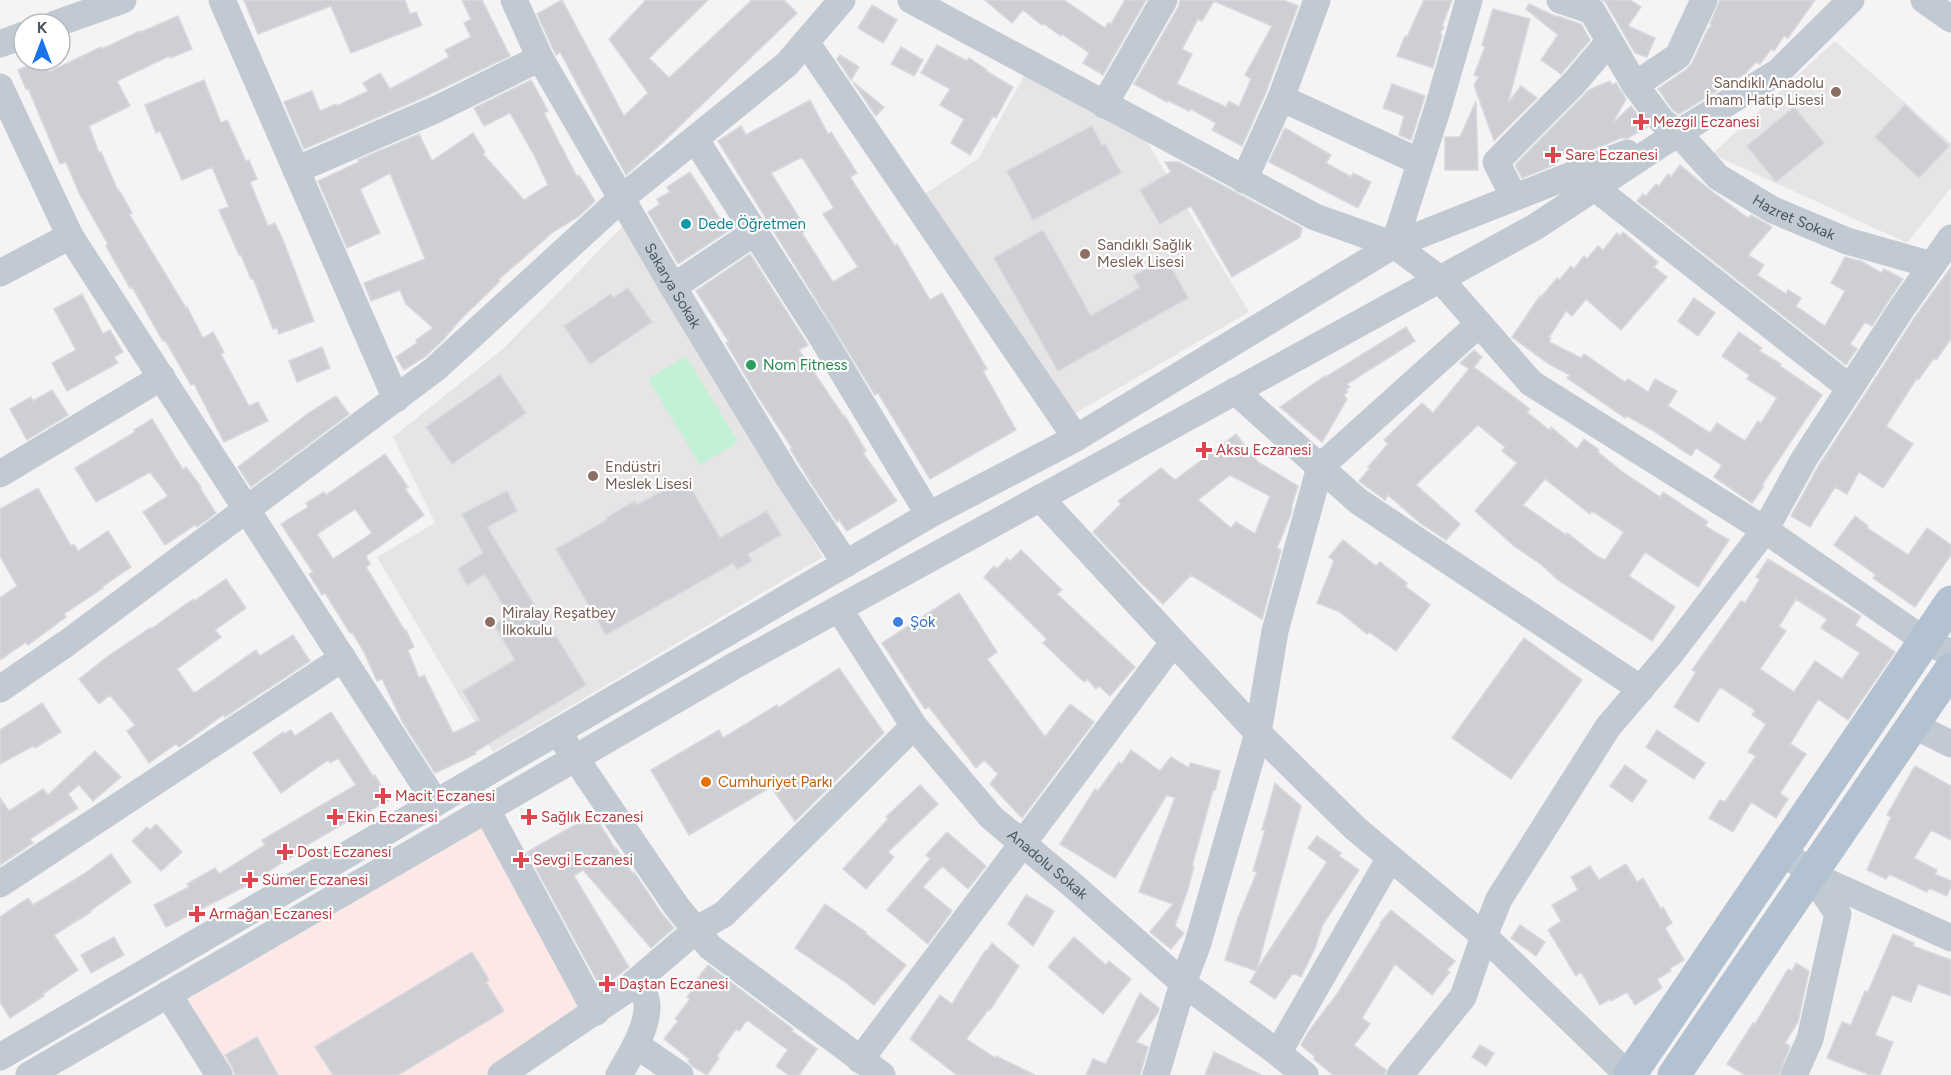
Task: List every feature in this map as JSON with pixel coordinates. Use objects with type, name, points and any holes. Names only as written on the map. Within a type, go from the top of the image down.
[{"type":"main road","points":[[1629,1075],[1782,850],[1937,647],[1951,602]]},
{"type":"main road","points":[[1674,1075],[1951,669]]},
{"type":"street","points":[[222,0],[396,399]]},
{"type":"street","name":"Sakarya Sokak","points":[[514,0],[540,58],[673,287],[787,475],[846,564]]},
{"type":"street","points":[[0,689],[67,643],[435,369],[622,198],[787,64],[842,0]]},
{"type":"street","points":[[911,0],[1315,218],[1394,245],[1440,279],[1532,383],[1766,530],[1937,647]]},
{"type":"street","points":[[1104,105],[1164,0]]},
{"type":"street","points":[[1244,180],[1281,98],[1317,0]]},
{"type":"street","points":[[1394,245],[1469,0]]},
{"type":"street","name":"Hazret Sokak","points":[[1560,0],[1592,11],[1635,85],[1662,121],[1678,133],[1718,177],[1773,210],[1847,241],[1932,265]]},
{"type":"street","points":[[1635,85],[1678,57],[1704,0]]},
{"type":"street","points":[[29,1075],[734,666],[1534,227],[1678,133],[1778,72],[1851,0]]},
{"type":"street","points":[[1924,0],[1951,19]]},
{"type":"street","points":[[72,17],[106,3]]},
{"type":"street","points":[[806,42],[1076,438]]},
{"type":"street","points":[[1514,197],[1496,162],[1574,83],[1609,42]]},
{"type":"street","points":[[296,170],[437,109],[540,58]]},
{"type":"street","points":[[0,87],[70,236],[436,803]]},
{"type":"street","points":[[1281,98],[1420,162]]},
{"type":"street","points":[[0,1057],[929,515],[1076,438],[1394,245],[1678,133]]},
{"type":"street","points":[[695,139],[820,334],[929,515]]},
{"type":"street","points":[[1595,188],[1850,388]]},
{"type":"street","points":[[673,287],[755,232]]},
{"type":"street","points":[[0,273],[70,236]]},
{"type":"street","points":[[1400,1075],[1463,997],[1499,898],[1608,728],[1671,653],[1766,530],[1804,459],[1902,308],[1951,238]]},
{"type":"street","points":[[1156,1075],[1183,983],[1198,944],[1258,733],[1275,631],[1320,467],[1479,324]]},
{"type":"street","points":[[0,474],[162,377]]},
{"type":"street","points":[[1235,391],[1358,501],[1641,689]]},
{"type":"street","points":[[1040,498],[1258,733],[1356,829],[1484,936],[1629,1075]]},
{"type":"street","name":"Anadolu Sokak","points":[[839,609],[914,726],[991,817],[1183,983],[1305,1075]]},
{"type":"street","points":[[860,1060],[1173,642]]},
{"type":"street","points":[[0,885],[343,658]]},
{"type":"street","points":[[1913,725],[1951,744]]},
{"type":"street","points":[[511,1073],[636,982],[696,930],[724,914],[914,726]]},
{"type":"street","points":[[558,732],[670,898],[710,947],[882,1075]]},
{"type":"street","points":[[487,810],[596,1012]]},
{"type":"street","points":[[1782,850],[1811,874],[1951,938]]},
{"type":"street","points":[[1278,1053],[1390,858]]},
{"type":"street","points":[[1794,1075],[1810,1039],[1838,914],[1811,874]]},
{"type":"street","points":[[619,1075],[645,1023],[646,999],[636,982]]},
{"type":"street","points":[[168,994],[219,1075]]},
{"type":"street","points":[[636,1045],[680,1075]]},
{"type":"shaded area","name":"Sandıklı Anadolu İmam Hatip Lisesi","points":[[1835,41],[1951,143],[1951,188],[1907,243],[1712,154]]},
{"type":"shaded area","name":"Sandıklı Sağlık Meslek Lisesi","points":[[1028,69],[1137,125],[1249,312],[1062,421],[920,197],[978,159]]},
{"type":"shaded area","name":"Endüstri Meslek Lisesi","points":[[623,226],[702,353],[823,557],[493,752],[377,557],[435,523],[393,437],[504,348]]},
{"type":"shaded area","points":[[487,810],[596,1012],[492,1075],[219,1075],[168,995]]},
{"type":"green space","points":[[686,356],[738,442],[700,465],[648,379]]},
{"type":"building","points":[[244,0],[405,0],[410,14],[416,12],[422,25],[351,53],[331,6],[258,34]]},
{"type":"building","points":[[462,0],[482,0],[510,56],[422,98],[304,149],[284,102],[312,91],[320,111],[336,104],[337,106],[368,91],[363,83],[380,73],[390,89],[449,57],[445,50],[471,37],[464,23],[471,19]]},
{"type":"building","points":[[562,0],[624,116],[648,93],[609,39],[646,0],[708,0],[649,58],[669,78],[752,0],[784,0],[797,13],[626,175],[560,52],[556,55],[537,14]]},
{"type":"building","points":[[985,0],[1064,0],[1105,28],[1108,23],[1111,24],[1125,0],[1146,0],[1103,75],[1083,63],[1089,53],[1062,34],[1061,36],[1044,24],[1042,25],[1023,10],[1012,23]]},
{"type":"building","points":[[1180,0],[1283,0],[1298,6],[1266,92],[1242,146],[1212,130],[1216,123],[1191,109],[1189,111],[1167,100],[1167,102],[1134,84],[1178,8]],"holes":[[[1214,1],[1272,26],[1245,75],[1251,79],[1239,107],[1229,101],[1226,107],[1177,84],[1192,54],[1182,49],[1198,19],[1202,21]]]},
{"type":"building","points":[[1424,0],[1452,0],[1442,26],[1444,27],[1440,34],[1442,35],[1433,68],[1397,56]]},
{"type":"building","points":[[1602,0],[1630,0],[1641,7],[1628,26],[1655,38],[1647,57],[1635,53],[1606,3]]},
{"type":"building","points":[[1720,0],[1815,0],[1788,38],[1784,36],[1774,51],[1771,49],[1760,64],[1756,62],[1745,74],[1679,114],[1673,110],[1658,89],[1692,63],[1712,25],[1710,24]]},
{"type":"building","points":[[1529,4],[1557,17],[1581,24],[1590,40],[1561,74],[1541,60],[1558,35],[1526,9]]},
{"type":"building","points":[[872,5],[897,20],[883,43],[858,28]]},
{"type":"building","points":[[1493,9],[1530,19],[1508,103],[1521,86],[1537,98],[1494,141],[1474,85],[1479,77],[1474,75],[1485,47],[1482,45]]},
{"type":"building","points":[[178,16],[192,49],[170,58],[169,56],[117,81],[130,106],[89,126],[99,153],[101,152],[118,191],[132,213],[129,214],[187,307],[203,338],[213,332],[224,352],[221,354],[249,406],[258,402],[268,421],[224,442],[194,384],[191,385],[106,246],[108,244],[79,193],[66,162],[60,164],[28,88],[26,89],[19,72],[72,72],[72,61]]},
{"type":"building","points":[[937,45],[967,61],[969,58],[1013,87],[996,118],[993,116],[970,155],[951,143],[964,119],[940,105],[950,89],[921,73]]},
{"type":"building","points":[[901,47],[923,60],[914,76],[891,64]]},
{"type":"building","points":[[840,55],[859,67],[851,80],[837,59]]},
{"type":"building","points":[[204,80],[221,123],[227,120],[246,161],[249,160],[257,179],[250,182],[268,226],[275,223],[283,240],[314,321],[279,334],[277,328],[273,329],[253,278],[251,279],[219,210],[229,207],[212,167],[182,180],[160,131],[156,133],[145,105]]},
{"type":"building","points":[[531,80],[548,111],[544,113],[577,177],[579,175],[595,201],[578,217],[553,232],[498,280],[500,281],[444,339],[426,356],[404,370],[396,357],[417,343],[416,340],[433,328],[406,304],[400,290],[371,301],[364,283],[425,259],[390,173],[360,189],[380,233],[347,248],[318,181],[359,162],[358,160],[419,134],[432,161],[473,133],[485,152],[483,154],[524,200],[548,185],[534,155],[510,113],[484,126],[474,108]]},
{"type":"building","points":[[1610,81],[1612,85],[1616,83],[1626,99],[1612,124],[1631,106],[1647,127],[1628,138],[1621,138],[1573,158],[1565,152],[1555,165],[1522,178],[1515,165],[1589,90]]},
{"type":"building","points":[[853,82],[884,107],[876,116]]},
{"type":"building","points":[[1392,84],[1425,96],[1411,140],[1399,135],[1404,116],[1383,108]]},
{"type":"building","points":[[810,100],[828,134],[831,132],[857,173],[850,177],[895,246],[897,244],[930,300],[942,293],[987,369],[983,371],[1016,430],[930,479],[878,393],[875,395],[718,141],[741,126],[746,135]],"holes":[[[802,157],[834,208],[823,214],[858,267],[833,282],[802,233],[807,230],[771,173]]]},
{"type":"building","points":[[1476,101],[1478,170],[1445,170],[1445,137],[1460,137]]},
{"type":"building","points":[[1905,105],[1949,146],[1919,178],[1875,137]]},
{"type":"building","points":[[1794,107],[1824,143],[1776,182],[1747,146]]},
{"type":"building","points":[[1092,126],[1102,146],[1105,144],[1121,173],[1033,220],[1007,171]]},
{"type":"building","points":[[1285,128],[1331,155],[1326,163],[1351,177],[1353,173],[1371,182],[1358,208],[1269,162]]},
{"type":"building","points":[[1165,162],[1179,162],[1302,228],[1300,237],[1232,277],[1191,206],[1160,224],[1140,190],[1171,172]]},
{"type":"building","points":[[1680,165],[1748,218],[1751,215],[1772,227],[1748,255],[1764,265],[1757,275],[1786,294],[1788,290],[1801,298],[1796,306],[1825,326],[1845,291],[1831,283],[1845,257],[1861,261],[1881,273],[1884,269],[1903,279],[1872,326],[1865,322],[1850,344],[1857,349],[1846,365],[1637,201],[1643,194],[1646,196],[1656,184],[1659,186],[1668,174],[1671,177]]},
{"type":"building","name":"Dede Öğretmen","points":[[690,172],[728,231],[678,264],[648,212],[660,204],[657,199],[670,192],[667,187]]},
{"type":"building","points":[[1043,230],[1091,316],[1140,288],[1133,276],[1166,258],[1188,298],[1058,371],[994,258]]},
{"type":"building","points":[[1623,232],[1658,262],[1654,267],[1667,277],[1621,330],[1586,299],[1572,316],[1566,311],[1549,337],[1551,338],[1549,342],[1581,358],[1584,354],[1625,382],[1628,379],[1648,392],[1655,379],[1677,391],[1668,406],[1710,433],[1717,423],[1745,441],[1758,421],[1761,423],[1777,398],[1747,379],[1749,375],[1722,356],[1739,332],[1762,348],[1759,351],[1781,364],[1780,366],[1822,395],[1752,503],[1714,477],[1722,465],[1696,448],[1691,456],[1652,430],[1627,416],[1625,418],[1567,378],[1570,375],[1549,364],[1512,337],[1540,296],[1557,278],[1559,280],[1571,266],[1574,269],[1584,256],[1587,259],[1598,246],[1603,250],[1617,233],[1620,236]]},
{"type":"building","points":[[750,254],[808,345],[799,350],[845,416],[866,451],[863,453],[897,501],[847,531],[839,520],[837,522],[813,486],[790,449],[792,448],[726,343],[729,342],[696,291]]},
{"type":"building","points":[[1951,267],[1951,339],[1936,360],[1934,358],[1919,379],[1917,378],[1886,426],[1913,444],[1883,488],[1859,472],[1847,494],[1835,487],[1810,527],[1791,516],[1818,467],[1915,317]]},
{"type":"building","points":[[628,288],[652,322],[590,364],[564,326],[611,294],[613,298]]},
{"type":"building","points":[[82,294],[103,334],[110,330],[123,352],[114,357],[118,363],[67,391],[52,363],[76,350],[54,309]]},
{"type":"building","points":[[1694,298],[1715,313],[1698,336],[1678,321]]},
{"type":"building","points":[[1406,327],[1415,341],[1347,384],[1350,387],[1344,395],[1347,399],[1322,442],[1280,407],[1325,376]]},
{"type":"building","points":[[322,347],[330,368],[297,382],[289,361]]},
{"type":"building","points":[[1474,350],[1482,357],[1474,367],[1530,409],[1527,412],[1549,430],[1551,427],[1577,449],[1584,439],[1621,471],[1660,497],[1663,492],[1708,522],[1705,526],[1729,540],[1698,587],[1645,552],[1629,576],[1675,607],[1652,641],[1558,580],[1542,565],[1514,546],[1475,511],[1517,463],[1502,451],[1505,447],[1478,425],[1416,485],[1460,524],[1446,540],[1420,523],[1388,495],[1385,500],[1359,481],[1388,444],[1384,440],[1422,403],[1433,413],[1469,369],[1460,363]],"holes":[[[1545,479],[1590,514],[1592,511],[1624,532],[1605,560],[1523,505]]]},
{"type":"building","points":[[500,375],[526,413],[452,464],[426,427]]},
{"type":"building","points":[[52,390],[68,415],[27,440],[10,409],[31,397],[33,401]]},
{"type":"building","points":[[336,396],[349,414],[251,487],[238,467],[310,412]]},
{"type":"building","points":[[152,419],[183,470],[186,467],[216,513],[165,545],[143,512],[168,496],[150,472],[96,502],[75,468],[135,432],[134,430]]},
{"type":"building","points":[[1236,434],[1258,462],[1298,486],[1291,514],[1277,548],[1281,550],[1262,619],[1191,575],[1163,604],[1093,532],[1121,504],[1118,501],[1161,468],[1175,480]],"holes":[[[1230,475],[1270,496],[1255,534],[1236,522],[1231,528],[1198,500]]]},
{"type":"building","points":[[385,454],[408,487],[405,489],[424,515],[366,556],[370,564],[366,567],[406,630],[414,647],[408,650],[419,678],[424,675],[453,733],[480,720],[463,691],[515,660],[494,625],[509,615],[485,574],[467,585],[458,569],[483,553],[462,514],[507,491],[517,511],[487,527],[586,685],[475,752],[476,754],[435,773],[403,723],[382,679],[377,681],[352,632],[350,633],[325,593],[322,595],[309,574],[313,572],[281,524],[308,507],[306,503],[324,492],[326,495]],"holes":[[[355,509],[372,533],[333,559],[317,534]]]},
{"type":"building","points":[[685,478],[720,538],[767,511],[781,535],[748,554],[752,561],[737,569],[733,563],[606,635],[556,549],[635,501],[637,505]]},
{"type":"building","points":[[38,488],[71,546],[74,544],[78,551],[108,531],[131,567],[64,614],[66,617],[28,645],[26,642],[0,660],[0,598],[17,586],[0,556],[0,509]]},
{"type":"building","points":[[1855,516],[1868,526],[1867,528],[1908,555],[1927,528],[1951,545],[1951,555],[1915,607],[1873,578],[1876,575],[1834,545]]},
{"type":"building","points":[[1343,540],[1376,566],[1380,562],[1407,583],[1405,586],[1430,605],[1396,651],[1369,632],[1367,634],[1340,612],[1317,603],[1334,561],[1329,557]]},
{"type":"building","points":[[1021,550],[1062,590],[1057,594],[1135,667],[1110,696],[1099,686],[1096,689],[1087,679],[1084,682],[1043,643],[1047,639],[984,577],[994,566],[997,569],[1007,558],[1010,561]]},
{"type":"building","points":[[1768,559],[1861,616],[1855,625],[1895,652],[1848,720],[1818,699],[1790,744],[1806,754],[1780,793],[1788,799],[1776,818],[1751,802],[1733,832],[1709,818],[1720,800],[1725,802],[1756,756],[1748,752],[1766,724],[1752,715],[1755,710],[1720,687],[1698,722],[1674,707],[1696,672],[1692,670],[1741,601],[1745,603],[1760,579],[1756,577]],"holes":[[[1796,599],[1827,619],[1821,628],[1860,653],[1842,679],[1815,661],[1794,692],[1760,669],[1786,631],[1779,626]]]},
{"type":"building","points":[[226,579],[246,608],[215,630],[221,637],[177,669],[193,692],[256,650],[260,656],[293,635],[310,661],[225,717],[223,715],[179,747],[176,744],[149,763],[127,731],[135,725],[110,695],[99,704],[79,679],[107,657]]},
{"type":"building","points":[[959,593],[997,652],[987,659],[1045,737],[1070,704],[1094,722],[1022,818],[990,784],[998,774],[984,760],[976,768],[929,707],[925,709],[882,643]]},
{"type":"building","points":[[1524,638],[1582,680],[1511,779],[1452,738]]},
{"type":"building","points":[[839,668],[884,733],[795,821],[771,787],[689,835],[651,770],[719,730],[723,738],[777,705],[778,708]]},
{"type":"building","points":[[42,703],[61,732],[35,748],[33,746],[0,764],[0,730]]},
{"type":"building","points":[[331,712],[373,776],[375,775],[389,800],[300,849],[301,851],[242,888],[166,927],[154,905],[189,887],[187,884],[215,868],[219,874],[265,845],[262,840],[356,785],[338,758],[330,763],[328,760],[281,793],[253,753],[283,732],[284,734],[291,730],[295,736]]},
{"type":"building","points":[[1657,730],[1705,763],[1694,779],[1646,747]]},
{"type":"building","points":[[1131,750],[1160,771],[1171,757],[1189,768],[1190,763],[1220,771],[1192,866],[1194,866],[1188,889],[1175,926],[1184,933],[1171,949],[1150,932],[1173,904],[1139,892],[1175,798],[1167,795],[1115,878],[1060,844],[1095,789],[1098,791],[1119,762],[1122,764]]},
{"type":"building","points":[[95,751],[121,777],[93,801],[79,785],[68,794],[78,808],[30,839],[33,843],[0,865],[0,798],[9,811],[43,789],[48,795]]},
{"type":"building","points":[[1625,765],[1647,781],[1632,802],[1610,786]]},
{"type":"building","points":[[1915,766],[1951,786],[1951,840],[1931,830],[1914,858],[1937,870],[1935,874],[1951,881],[1947,896],[1929,888],[1927,892],[1889,874],[1886,879],[1867,870],[1891,817],[1887,815]]},
{"type":"building","points":[[1275,783],[1301,806],[1257,969],[1327,862],[1308,848],[1317,836],[1341,853],[1339,856],[1359,870],[1323,924],[1315,948],[1301,977],[1293,973],[1275,999],[1250,982],[1257,971],[1225,960],[1238,918],[1257,872],[1253,871]]},
{"type":"building","points":[[920,785],[938,804],[888,852],[894,857],[866,889],[843,869],[888,819],[886,817]]},
{"type":"building","points":[[594,814],[615,849],[674,928],[651,948],[583,870],[574,876],[629,967],[601,988],[527,852]]},
{"type":"building","points":[[156,824],[182,852],[161,871],[132,841],[147,827],[150,830]]},
{"type":"building","points":[[947,832],[986,866],[968,889],[942,866],[923,887],[952,911],[928,944],[887,910],[930,859],[926,855]]},
{"type":"building","points":[[111,854],[131,882],[91,912],[54,935],[78,970],[10,1018],[0,1002],[0,917],[28,898],[33,905],[84,874]]},
{"type":"building","points":[[1626,864],[1637,882],[1643,878],[1661,909],[1663,907],[1672,923],[1665,928],[1684,960],[1657,979],[1662,988],[1635,1005],[1627,992],[1600,1005],[1581,972],[1576,976],[1548,930],[1561,921],[1552,905],[1578,890],[1571,877],[1590,866],[1599,880]]},
{"type":"building","points":[[1026,895],[1054,911],[1033,946],[1008,924]]},
{"type":"building","points":[[825,904],[866,932],[906,965],[874,1005],[795,948]]},
{"type":"building","points":[[1391,910],[1455,961],[1447,970],[1450,972],[1432,995],[1395,964],[1362,1018],[1370,1024],[1354,1045],[1386,1070],[1385,1075],[1333,1075],[1301,1045],[1337,994],[1380,923]]},
{"type":"building","points":[[1520,925],[1545,942],[1536,956],[1511,938]]},
{"type":"building","points":[[1893,934],[1914,943],[1913,946],[1951,960],[1951,996],[1918,984],[1911,1002],[1892,995],[1875,1035],[1893,1042],[1880,1075],[1870,1075],[1827,1058],[1842,1022],[1851,1025]]},
{"type":"building","points":[[114,937],[124,955],[91,973],[81,955]]},
{"type":"building","points":[[1074,937],[1106,965],[1109,961],[1131,979],[1103,1014],[1048,967]]},
{"type":"building","points":[[992,943],[1019,966],[990,1010],[966,1039],[995,1058],[996,1056],[1035,1075],[957,1075],[910,1039],[940,995],[952,1004]]},
{"type":"building","points":[[472,952],[489,980],[486,982],[504,1011],[398,1075],[333,1075],[315,1047]]},
{"type":"building","points":[[1796,963],[1809,971],[1798,1022],[1785,1043],[1790,1046],[1779,1075],[1745,1075],[1727,1064],[1753,1023],[1755,1024],[1788,969],[1792,971]]},
{"type":"building","points":[[708,965],[817,1049],[799,1075],[789,1075],[776,1066],[788,1050],[747,1020],[739,1031],[736,1029],[707,1075],[692,1066],[689,1059],[664,1039],[678,1021],[675,1019],[690,999],[687,997]]},
{"type":"building","points":[[1140,993],[1159,1008],[1158,1013],[1136,1042],[1148,1047],[1140,1075],[1086,1075],[1093,1059],[1106,1064]]},
{"type":"building","points":[[257,1037],[278,1075],[235,1075],[225,1055]]},
{"type":"building","points":[[1480,1045],[1494,1053],[1486,1066],[1472,1057]]},
{"type":"building","points":[[1214,1052],[1261,1075],[1205,1075]]},
{"type":"place","name":"Sandıklı Anadolu İmam Hatip Lisesi","points":[[1836,92]]},
{"type":"place","name":"Mezgil Eczanesi","points":[[1641,122]]},
{"type":"place","name":"Sare Eczanesi","points":[[1553,155]]},
{"type":"place","name":"Dede Öğretmen","points":[[686,224]]},
{"type":"place","name":"Sandıklı Sağlık Meslek Lisesi","points":[[1085,254]]},
{"type":"place","name":"Nom Fitness","points":[[751,365]]},
{"type":"place","name":"Aksu Eczanesi","points":[[1204,450]]},
{"type":"place","name":"Endüstri Meslek Lisesi","points":[[593,476]]},
{"type":"place","name":"Miralay Reşatbey İlkokulu","points":[[490,622]]},
{"type":"place","name":"Şok","points":[[898,622]]},
{"type":"place","name":"Cumhuriyet Parkı","points":[[706,782]]},
{"type":"place","name":"Macit Eczanesi","points":[[383,796]]},
{"type":"place","name":"Ekin Eczanesi","points":[[335,817]]},
{"type":"place","name":"Sağlık Eczanesi","points":[[529,817]]},
{"type":"place","name":"Dost Eczanesi","points":[[285,852]]},
{"type":"place","name":"Sevgi Eczanesi","points":[[521,860]]},
{"type":"place","name":"Sümer Eczanesi","points":[[250,880]]},
{"type":"place","name":"Armağan Eczanesi","points":[[197,914]]},
{"type":"place","name":"Daştan Eczanesi","points":[[607,984]]}]
